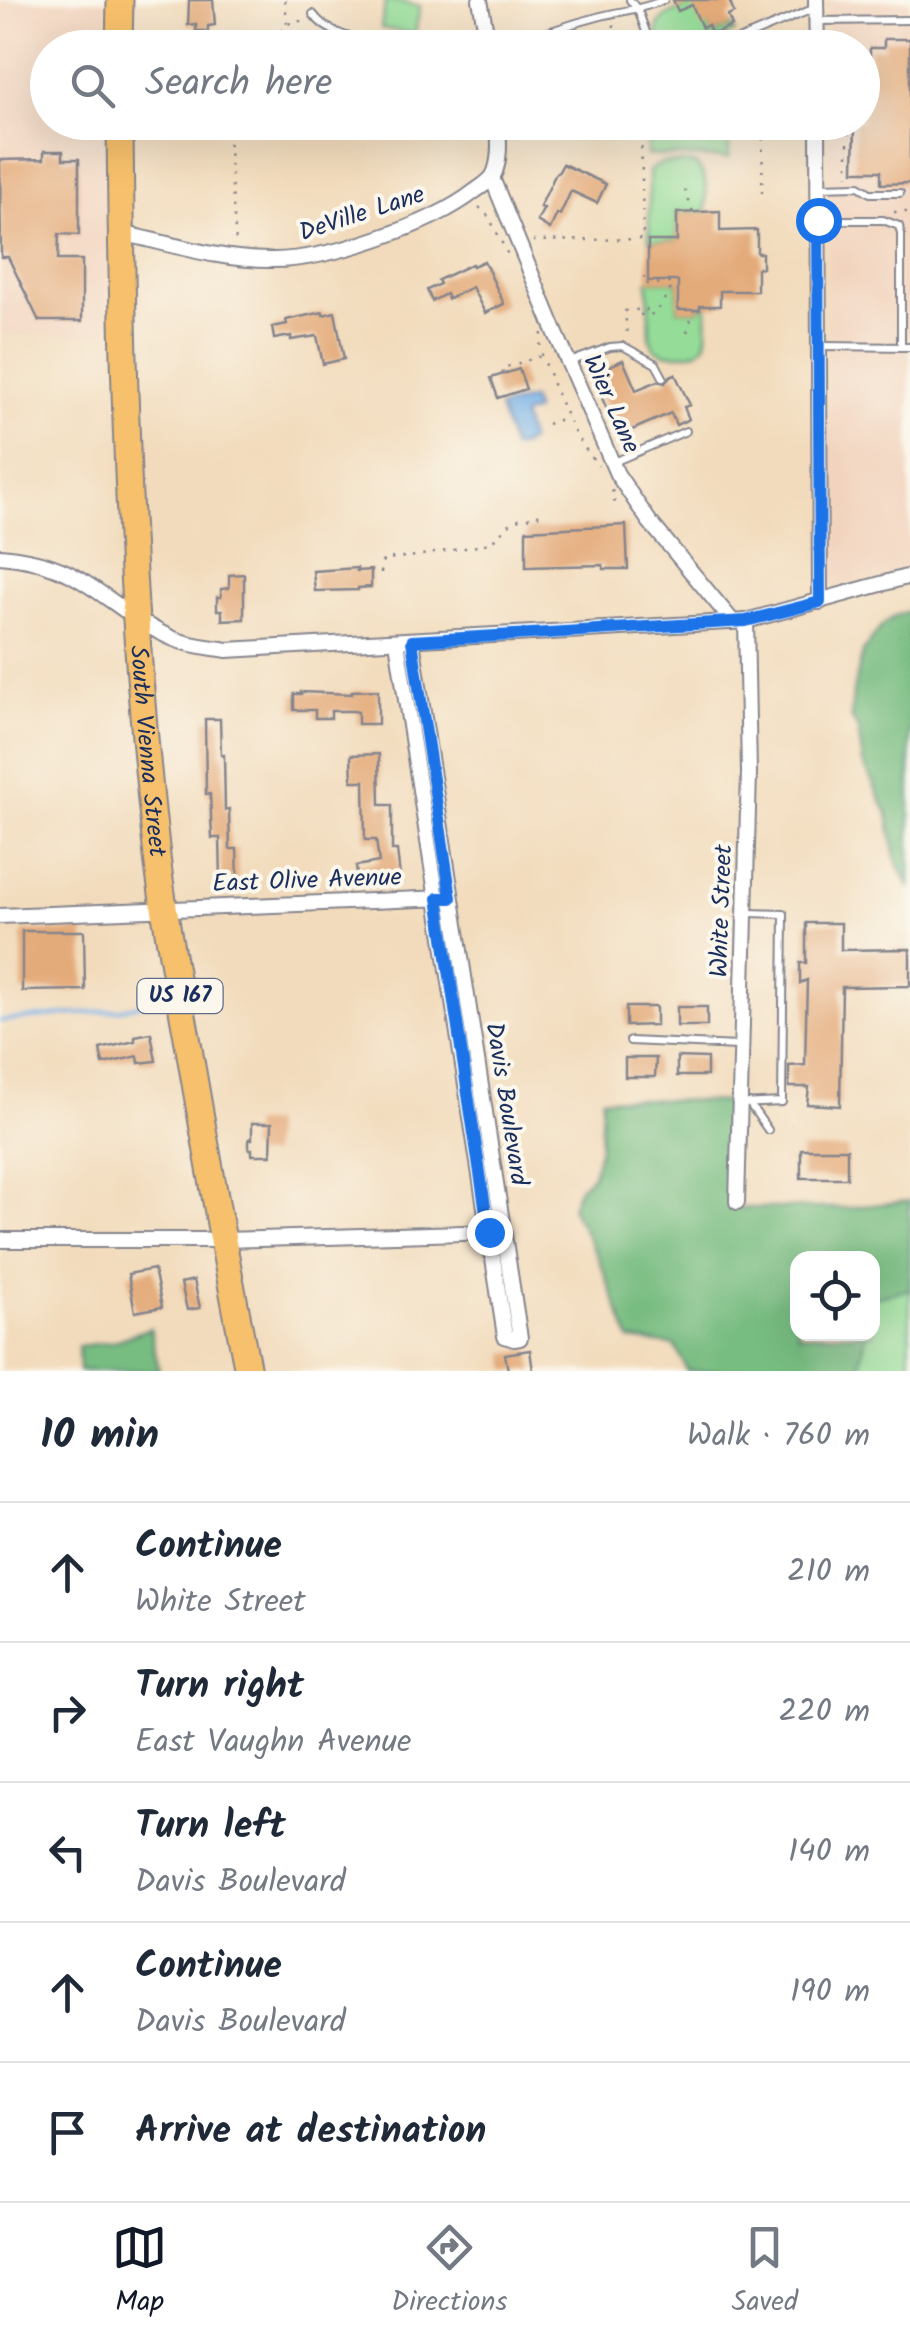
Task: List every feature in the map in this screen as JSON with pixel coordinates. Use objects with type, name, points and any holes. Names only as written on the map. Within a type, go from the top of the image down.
[{"type":"highway","points":[[120,0],[120,30]]},
{"type":"highway","name":"South Vienna Street","points":[[120,140],[135,618],[144,732],[164,908],[248,1371]]},
{"type":"street","points":[[480,0],[486,30]]},
{"type":"street","points":[[492,178],[498,140]]},
{"type":"street","points":[[818,140],[820,602]]},
{"type":"street","name":"DeVille Lane","points":[[122,233],[232,257],[300,259],[341,250],[434,216],[462,202],[492,178]]},
{"type":"street","name":"Wier Lane","points":[[492,178],[606,466],[634,503],[740,621]]},
{"type":"street","points":[[0,556],[67,572],[171,638],[227,650],[740,621],[910,576]]},
{"type":"street","name":"White Street","points":[[737,1202],[744,1103],[740,1046],[750,773],[740,621]]},
{"type":"street","name":"Davis Boulevard","points":[[404,642],[496,1232],[505,1336],[514,1340],[520,1338],[496,1232]]},
{"type":"street","name":"East Olive Avenue","points":[[0,916],[444,898]]},
{"type":"street","points":[[0,1240],[222,1240],[496,1232]]},
{"type":"lane","points":[[630,0],[645,30]]},
{"type":"lane","points":[[556,30],[664,0]]},
{"type":"lane","points":[[765,30],[816,10],[910,20]]},
{"type":"lane","points":[[311,17],[330,30]]},
{"type":"lane","points":[[818,186],[858,186],[870,192],[900,193]]},
{"type":"lane","points":[[818,220],[889,220],[899,226],[906,289],[906,347],[818,346]]},
{"type":"lane","points":[[568,362],[623,346],[656,364],[662,377]]},
{"type":"lane","points":[[606,466],[686,431]]},
{"type":"lane","points":[[744,913],[784,914],[782,1102],[744,1103]]},
{"type":"lane","points":[[630,1041],[740,1046]]},
{"type":"lane","points":[[744,1103],[768,1130]]},
{"type":"path","points":[[285,0],[287,24]]},
{"type":"path","points":[[282,30],[287,24],[311,17]]},
{"type":"path","points":[[614,17],[614,30]]},
{"type":"path","points":[[229,140],[235,237],[240,247]]},
{"type":"path","points":[[521,241],[643,240],[641,140]]},
{"type":"path","points":[[762,193],[763,140]]},
{"type":"path","points":[[848,140],[848,175]]},
{"type":"path","points":[[686,190],[693,212]]},
{"type":"path","points":[[474,204],[487,213],[506,253],[514,259]]},
{"type":"path","points":[[640,315],[654,314],[674,282],[644,284],[644,276]]},
{"type":"path","points":[[627,332],[626,310],[646,309],[647,314]]},
{"type":"path","points":[[687,332],[694,310]]},
{"type":"path","points":[[543,327],[542,356],[576,436],[606,466]]},
{"type":"path","points":[[503,374],[504,368],[542,356]]},
{"type":"path","points":[[547,424],[568,417]]},
{"type":"path","points":[[610,486],[615,505]]},
{"type":"path","points":[[381,573],[386,558],[488,543],[514,520],[538,516],[538,509]]},
{"type":"shaded area","points":[[0,0],[106,0],[106,30],[30,30],[30,140],[106,140],[107,336],[0,334]]},
{"type":"shaded area","points":[[827,0],[910,0],[910,568],[840,588],[830,583],[828,572],[828,140],[880,140],[880,30],[828,30]]},
{"type":"green space","points":[[386,0],[420,6],[416,30],[381,28]]},
{"type":"green space","points":[[692,5],[710,30],[657,30],[668,15]]},
{"type":"green space","points":[[647,140],[729,140],[729,158],[647,155]]},
{"type":"green space","points":[[662,163],[695,164],[705,180],[706,212],[677,213],[677,241],[649,241],[649,171]]},
{"type":"green space","points":[[648,281],[678,281],[678,310],[707,306],[706,341],[698,351],[671,354],[654,348],[650,338]]},
{"type":"green space","points":[[910,610],[910,889],[896,859],[888,814],[863,763],[858,729],[851,717],[863,651],[881,627]]},
{"type":"green space","points":[[602,1098],[733,1102],[731,1208],[846,1208],[910,1201],[910,1289],[880,1295],[880,1251],[790,1251],[790,1341],[865,1341],[859,1371],[687,1371],[675,1345],[630,1340],[599,1259],[571,1207],[579,1187],[593,1175],[600,1145]]},
{"type":"green space","points":[[910,1289],[910,1371],[859,1371],[865,1341],[880,1341],[880,1295]]},
{"type":"green space","points":[[150,1328],[159,1371],[79,1371],[78,1346],[112,1342]]},
{"type":"water","points":[[531,399],[535,411],[522,416],[530,442],[512,448],[499,408]]},
{"type":"building","points":[[189,0],[213,0],[215,25],[208,26],[208,30],[196,30],[196,24],[188,25]]},
{"type":"building","points":[[673,0],[729,0],[734,13],[728,16],[732,26],[723,30],[710,30],[708,25],[702,28],[692,5],[678,11]]},
{"type":"building","points":[[884,39],[910,39],[910,183],[881,184],[881,171],[854,171],[855,140],[880,140],[880,48],[884,48]]},
{"type":"building","points":[[44,151],[63,151],[63,159],[79,159],[79,235],[59,234],[58,260],[82,260],[82,321],[39,321],[8,257],[1,257],[0,160],[44,159]]},
{"type":"building","points":[[563,164],[606,184],[597,203],[571,191],[550,229],[537,221],[544,208],[540,207]]},
{"type":"building","points":[[720,211],[720,231],[757,230],[757,253],[762,253],[762,268],[757,268],[757,291],[720,291],[720,306],[678,310],[678,281],[648,281],[648,241],[677,241],[677,213]]},
{"type":"building","points":[[484,261],[504,304],[485,313],[472,287],[448,299],[446,294],[432,301],[427,290],[440,284],[438,280]]},
{"type":"building","points":[[335,312],[344,359],[323,364],[317,336],[274,339],[272,327]]},
{"type":"building","points":[[623,360],[636,390],[658,381],[665,383],[675,374],[690,405],[684,407],[689,419],[676,425],[671,413],[618,436],[592,374]]},
{"type":"building","points":[[519,369],[526,389],[498,398],[491,378]]},
{"type":"building","points":[[626,525],[628,569],[604,569],[603,565],[526,567],[526,530]]},
{"type":"building","points":[[371,570],[371,587],[315,591],[313,571]]},
{"type":"building","points":[[244,574],[244,619],[222,620],[217,597],[221,597],[221,589],[229,588],[229,575]]},
{"type":"building","points":[[378,690],[378,724],[358,724],[358,712],[354,711],[331,711],[331,718],[315,718],[315,710],[294,710],[294,694],[301,692],[352,694]]},
{"type":"building","points":[[205,719],[220,719],[225,810],[229,809],[230,849],[237,849],[238,880],[221,881],[220,838],[212,838],[210,794],[206,794]]},
{"type":"building","points":[[379,754],[380,805],[392,805],[392,850],[397,850],[400,877],[358,883],[356,866],[379,862],[376,840],[365,840],[364,781],[352,781],[351,755]]},
{"type":"building","points":[[806,923],[841,923],[841,950],[910,949],[910,986],[842,987],[840,1106],[807,1104],[809,1087],[789,1087],[789,1066],[805,1065],[807,980],[800,983],[800,963],[806,963]]},
{"type":"building","points":[[22,931],[84,931],[85,990],[22,991]]},
{"type":"building","points":[[626,1007],[656,1007],[656,1025],[626,1026]]},
{"type":"building","points":[[677,1007],[707,1007],[707,1026],[677,1026]]},
{"type":"building","points":[[151,1033],[156,1061],[139,1063],[138,1056],[103,1064],[100,1049]]},
{"type":"building","points":[[677,1057],[707,1058],[707,1076],[677,1076]]},
{"type":"building","points":[[625,1058],[656,1058],[655,1077],[625,1077]]},
{"type":"building","points":[[252,1123],[272,1123],[271,1155],[252,1155]]},
{"type":"building","points":[[801,1149],[847,1149],[847,1178],[801,1178]]},
{"type":"building","points":[[154,1269],[162,1307],[135,1312],[128,1274]]},
{"type":"building","points":[[194,1280],[200,1308],[187,1310],[181,1283]]},
{"type":"building","points":[[530,1350],[533,1371],[508,1371],[505,1354]]},
{"type":"waterway","points":[[0,1021],[144,1004]]},
{"type":"route","points":[[489,1232],[438,898],[451,898],[412,641],[746,621],[820,602],[818,220]]}]
